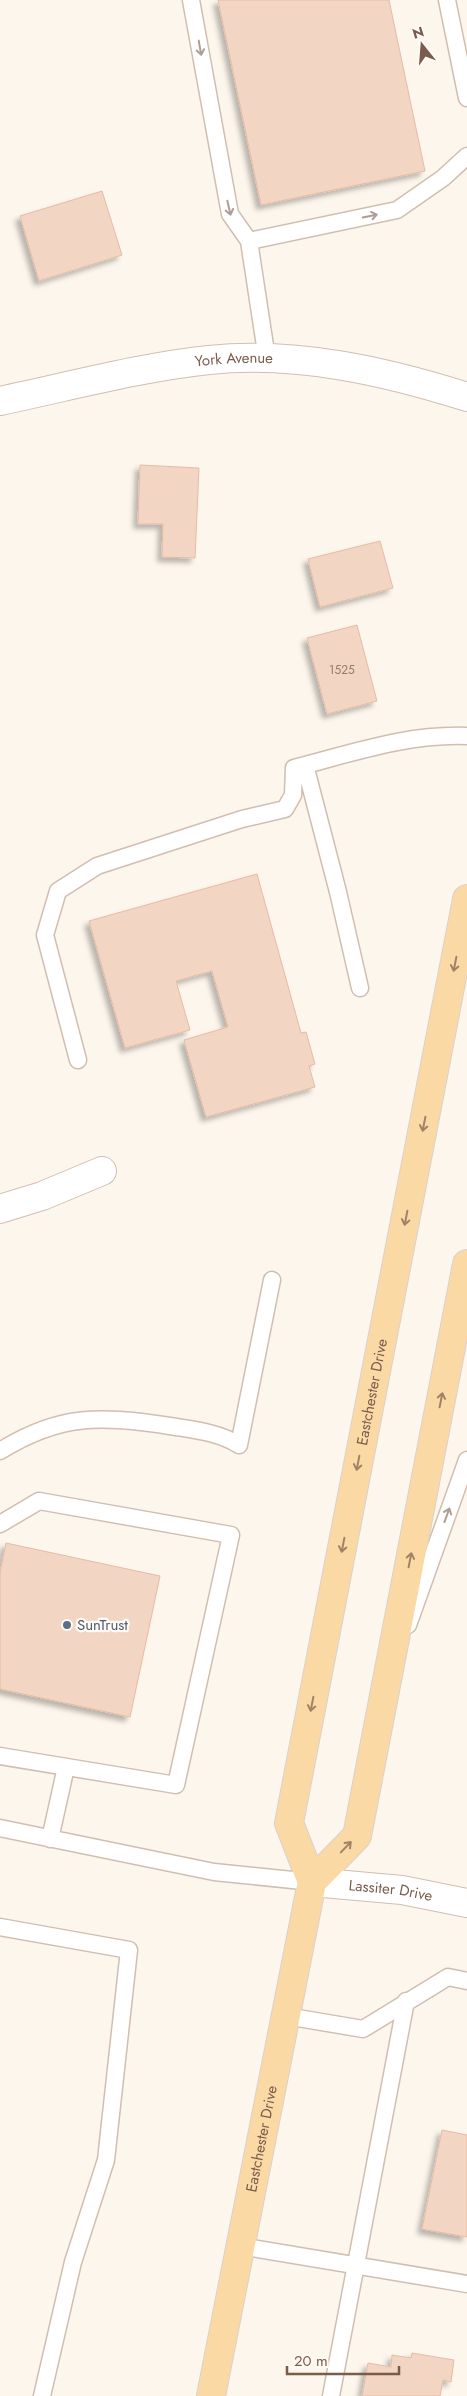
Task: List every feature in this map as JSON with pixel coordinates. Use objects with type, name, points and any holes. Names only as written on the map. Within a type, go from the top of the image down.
[{"type":"main road","name":"Eastchester Drive","points":[[211,2396],[312,1882],[289,1823],[467,899]]},
{"type":"main road","points":[[312,1882],[357,1836],[467,1264]]},
{"type":"street","name":"York Avenue","points":[[0,401],[210,360],[267,359],[302,360],[349,367],[467,398]]},
{"type":"street","points":[[0,1209],[42,1196],[102,1171]]},
{"type":"street","name":"Lassiter Drive","points":[[312,1882],[402,1890],[467,1903]]},
{"type":"lane","points":[[191,0],[230,214],[249,241],[267,359]]},
{"type":"lane","points":[[447,0],[467,98]]},
{"type":"lane","points":[[249,241],[397,210],[442,178],[467,156]]},
{"type":"lane","points":[[78,1060],[45,935],[58,891],[97,866],[242,819],[285,809],[293,795],[294,768],[400,740],[436,735],[467,736]]},
{"type":"lane","points":[[305,765],[338,892],[360,988]]},
{"type":"lane","points":[[0,1451],[30,1434],[62,1424],[89,1419],[118,1418],[200,1430],[226,1438],[239,1445],[272,1280]]},
{"type":"lane","points":[[384,1693],[467,1460]]},
{"type":"lane","points":[[0,1524],[39,1501],[231,1535],[176,1785],[0,1756]]},
{"type":"lane","points":[[50,1839],[66,1767]]},
{"type":"lane","points":[[0,1828],[214,1872],[312,1882]]},
{"type":"lane","points":[[0,1927],[129,1950],[106,2160],[73,2262],[42,2396]]},
{"type":"lane","points":[[286,2016],[363,2030],[406,2001],[448,1977],[467,1981]]},
{"type":"lane","points":[[331,2396],[406,2001]]},
{"type":"lane","points":[[240,2246],[467,2284]]},
{"type":"building","points":[[218,0],[389,0],[425,171],[261,205]]},
{"type":"building","points":[[102,191],[122,255],[39,281],[20,216]]},
{"type":"building","points":[[140,465],[199,468],[195,558],[162,557],[163,524],[138,524]]},
{"type":"building","points":[[380,541],[393,588],[320,607],[308,559]]},
{"type":"building","points":[[357,625],[377,701],[327,714],[307,638]]},
{"type":"building","points":[[257,874],[301,1033],[306,1032],[315,1064],[309,1066],[315,1087],[206,1117],[184,1040],[228,1027],[212,971],[176,981],[190,1030],[125,1048],[89,921]]},
{"type":"building","points":[[6,1543],[160,1576],[130,1717],[0,1689],[0,1573]]},
{"type":"building","points":[[442,2130],[467,2135],[467,2237],[422,2229]]},
{"type":"building","points":[[412,2353],[454,2360],[451,2382],[443,2380],[440,2396],[362,2396],[368,2363],[391,2367],[392,2355],[411,2358]]},
{"type":"place","name":"SunTrust","points":[[67,1625]]}]
